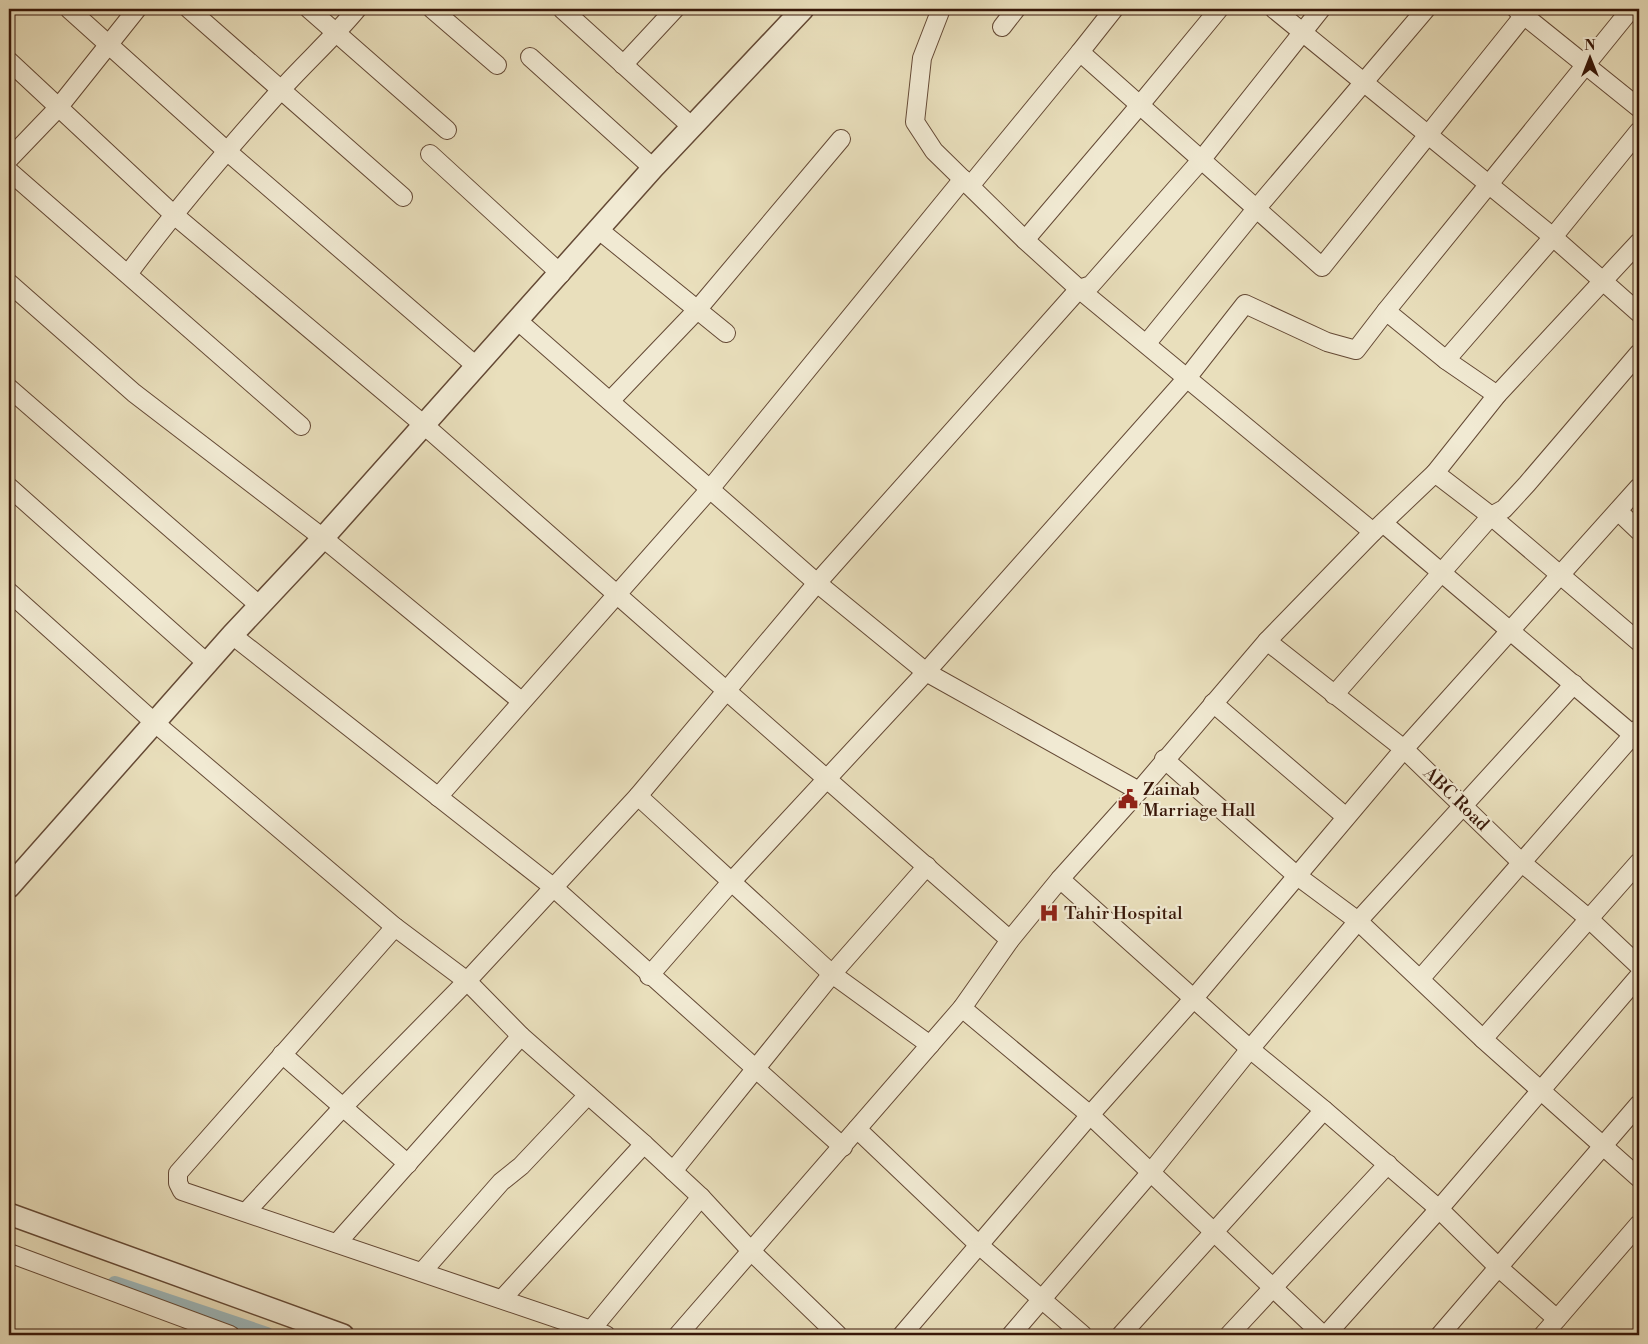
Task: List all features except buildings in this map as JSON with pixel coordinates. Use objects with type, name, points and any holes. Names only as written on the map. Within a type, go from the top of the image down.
[{"type":"street","points":[[69,9],[228,152],[475,365]]},
{"type":"street","points":[[9,159],[58,108],[137,9]]},
{"type":"street","points":[[188,9],[403,197]]},
{"type":"street","points":[[309,9],[447,130]]},
{"type":"street","points":[[128,274],[173,214],[280,91],[337,34],[357,9]]},
{"type":"street","points":[[432,9],[497,65]]},
{"type":"street","points":[[562,9],[691,126]]},
{"type":"street","points":[[622,65],[675,9]]},
{"type":"street","points":[[941,9],[922,58],[915,122],[934,151],[1025,240],[1080,289],[1187,378],[1378,527],[1442,572],[1574,684],[1636,732],[1421,978]]},
{"type":"street","points":[[1002,27],[1016,9]]},
{"type":"street","points":[[438,797],[710,489],[967,183],[1080,52],[1114,9]]},
{"type":"street","points":[[1025,240],[1140,106],[1219,9]]},
{"type":"street","points":[[1274,9],[1365,80],[1488,185],[1553,237],[1639,313]]},
{"type":"street","points":[[246,1212],[343,1107],[467,981],[638,796],[817,583],[1080,289],[1091,285],[1202,159],[1321,9]]},
{"type":"street","points":[[1147,343],[1256,209],[1426,9]]},
{"type":"street","points":[[649,976],[732,881],[829,780],[1187,378],[1245,304],[1327,342],[1356,350],[1631,9]]},
{"type":"street","points":[[1080,52],[1322,267],[1523,11],[1585,65],[1639,108]]},
{"type":"street","points":[[9,887],[232,635],[424,425],[475,365],[561,274],[653,168],[795,12]]},
{"type":"street","points":[[530,57],[653,168]]},
{"type":"street","points":[[9,61],[173,214],[424,425],[1010,940]]},
{"type":"street","points":[[1446,360],[1553,237],[1639,131]]},
{"type":"street","points":[[610,401],[697,310],[841,139]]},
{"type":"street","points":[[430,154],[561,274]]},
{"type":"street","points":[[9,171],[301,426]]},
{"type":"street","points":[[599,230],[726,334]]},
{"type":"street","points":[[678,1335],[962,1008],[1010,940],[1060,879],[1139,791],[1164,759],[1267,641],[1378,527],[1435,473],[1497,395],[1639,242]]},
{"type":"street","points":[[9,282],[134,393],[322,538],[521,701]]},
{"type":"street","points":[[1386,311],[1446,360],[1497,395]]},
{"type":"street","points":[[517,320],[817,583],[926,672],[1139,791]]},
{"type":"street","points":[[1334,695],[1491,516],[1504,509],[1528,484],[1639,353]]},
{"type":"street","points":[[9,388],[260,606]]},
{"type":"street","points":[[1435,473],[1491,516],[1639,642]]},
{"type":"street","points":[[9,487],[208,664]]},
{"type":"street","points":[[902,1335],[1090,1115],[1194,998],[1404,749],[1639,487]]},
{"type":"street","points":[[1618,511],[1639,531]]},
{"type":"street","points":[[9,592],[155,723],[395,927],[467,981],[521,1036],[644,1144],[701,1197],[752,1252],[838,1335]]},
{"type":"street","points":[[232,635],[553,888],[649,976],[843,1147]]},
{"type":"street","name":"ABC Road","points":[[1267,641],[1404,749],[1521,862],[1588,918],[1639,966]]},
{"type":"street","points":[[1011,1335],[1151,1172],[1250,1049],[1358,920],[1574,684]]},
{"type":"street","points":[[1213,703],[1346,818]]},
{"type":"street","points":[[1164,759],[1296,875],[1358,920],[1483,1039],[1639,1178]]},
{"type":"street","points":[[638,796],[832,974],[930,1045]]},
{"type":"street","points":[[1483,1039],[1639,862]]},
{"type":"street","points":[[673,1171],[832,974],[927,866]]},
{"type":"street","points":[[1060,879],[1250,1049],[1439,1209],[1498,1267],[1557,1318]]},
{"type":"street","points":[[395,927],[178,1173],[178,1183],[182,1191],[598,1333],[701,1197]]},
{"type":"street","points":[[962,1008],[1090,1115],[1215,1232],[1271,1289],[1325,1335],[1439,1209],[1639,976]]},
{"type":"street","points":[[337,1243],[521,1036]]},
{"type":"street","points":[[282,1054],[408,1164]]},
{"type":"street","points":[[422,1272],[501,1182],[521,1166],[588,1095]]},
{"type":"street","points":[[1440,1335],[1639,1104]]},
{"type":"street","points":[[1121,1335],[1324,1110]]},
{"type":"street","points":[[857,1129],[980,1246],[1043,1298],[1083,1335]]},
{"type":"street","points":[[502,1299],[644,1144]]},
{"type":"street","points":[[1230,1335],[1388,1164]]},
{"type":"street","points":[[9,1214],[343,1335]]},
{"type":"street","points":[[1543,1335],[1639,1224]]},
{"type":"street","points":[[9,1253],[230,1335]]},
{"type":"waterway","points":[[115,1284],[267,1335]]},
{"type":"place","name":"Zainab Marriage Hall","points":[[1128,799]]},
{"type":"place","name":"Tahir Hospital","points":[[1049,913]]}]
